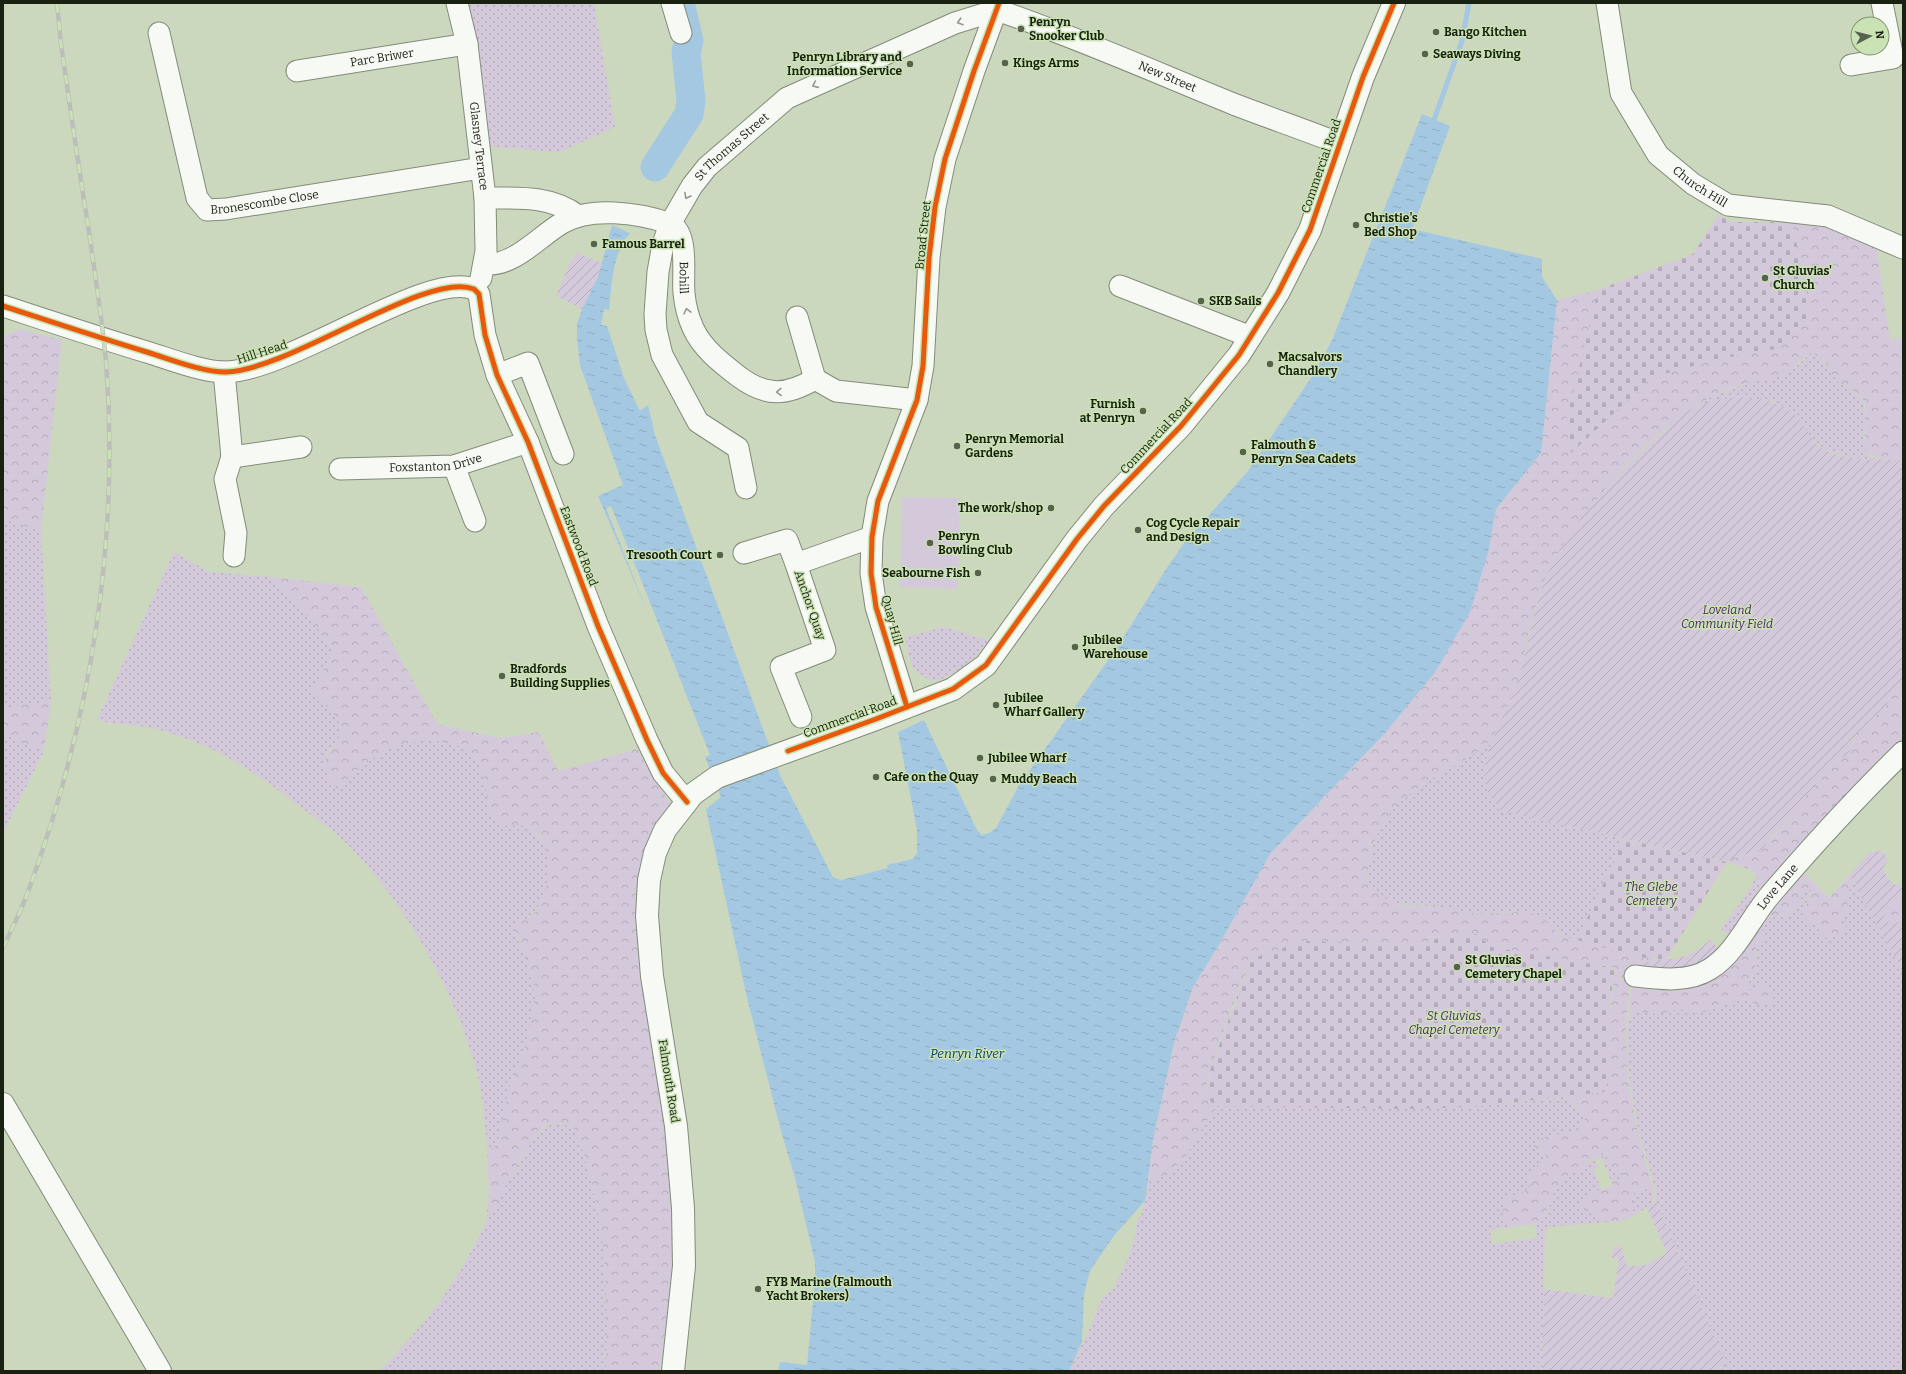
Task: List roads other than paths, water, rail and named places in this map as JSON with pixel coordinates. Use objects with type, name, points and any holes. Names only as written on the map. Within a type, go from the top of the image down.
[{"type":"main road","name":"Commercial Road","points":[[694,794],[727,772],[908,707],[952,689],[986,665],[1077,539],[1100,511],[1181,426],[1240,355],[1251,338],[1278,294],[1310,230],[1338,143],[1362,77],[1394,3]]},
{"type":"main road","name":"Falmouth Road","points":[[673,1371],[684,1266],[683,1208],[676,1126],[652,976],[647,916],[648,893],[655,853],[662,837],[694,794]]},
{"type":"main road","points":[[3,1104],[160,1371]]},
{"type":"street","name":"Glasney Terrace","points":[[457,3],[467,44],[485,198],[486,228],[484,264],[479,282],[474,289]]},
{"type":"street","points":[[672,3],[681,33]]},
{"type":"street","name":"Church Hill","points":[[1607,3],[1621,93],[1658,155],[1693,184],[1728,205],[1828,216],[1903,248]]},
{"type":"street","points":[[1851,65],[1893,58],[1882,3]]},
{"type":"street","name":"New Street","points":[[998,7],[1237,105],[1338,143]]},
{"type":"street","name":"St Thomas Street","points":[[670,224],[692,186],[707,167],[787,98],[955,23],[998,7]]},
{"type":"street","name":"Broad Street","points":[[917,400],[924,366],[933,229],[943,166],[974,71],[998,7]]},
{"type":"street","name":"Bronescombe Close","points":[[159,33],[197,198],[207,210],[226,209],[482,168]]},
{"type":"street","name":"Parc Briwer","points":[[297,71],[467,44]]},
{"type":"street","points":[[485,198],[518,198],[544,201],[567,208],[578,216]]},
{"type":"street","points":[[484,264],[497,264],[505,261],[562,223],[578,216],[597,213],[616,214],[652,218],[670,224]]},
{"type":"street","name":"Bohill","points":[[746,488],[738,448],[698,422],[662,355],[654,314],[660,256],[670,224],[680,234],[684,246],[684,292],[689,316],[693,328],[706,348],[720,362],[743,380],[759,389],[782,392],[801,387],[815,379]]},
{"type":"street","name":"Hill Head","points":[[3,306],[156,356],[209,370],[224,372],[245,370],[302,349],[422,295],[458,286],[474,289]]},
{"type":"street","points":[[1120,286],[1251,338]]},
{"type":"street","name":"Eastwood Road","points":[[474,289],[479,294],[485,335],[497,375],[528,442],[598,626],[647,740],[663,773],[694,794]]},
{"type":"street","points":[[797,317],[815,379],[836,391],[917,400]]},
{"type":"street","points":[[497,375],[528,362],[563,454]]},
{"type":"street","points":[[224,372],[232,458],[225,479],[236,533],[234,556]]},
{"type":"street","name":"Quay Hill","points":[[908,707],[876,607],[871,573],[872,537],[878,501],[917,400]]},
{"type":"street","name":"Foxstanton Drive","points":[[340,469],[454,466],[528,442]]},
{"type":"street","points":[[232,458],[302,447]]},
{"type":"street","points":[[454,466],[475,521]]},
{"type":"street","name":"Anchor Quay","points":[[801,717],[781,667],[825,650],[796,564],[872,537]]},
{"type":"street","points":[[744,554],[787,540],[796,564]]},
{"type":"street","name":"Love Lane","points":[[1635,976],[1662,979],[1690,977],[1701,974],[1716,964],[1735,944],[1770,895],[1870,785],[1903,752]]},
{"type":"water","name":"Penryn River","points":[[1422,114],[1450,126],[1412,229],[1542,259],[1542,277],[1557,300],[1541,453],[1496,509],[1488,553],[1470,612],[1436,671],[1386,732],[1270,854],[1220,943],[1193,987],[1174,1043],[1153,1140],[1145,1201],[1113,1237],[1090,1271],[1084,1294],[1082,1342],[1069,1371],[778,1371],[780,1362],[807,1365],[815,1281],[815,1262],[795,1178],[781,1131],[747,998],[706,809],[721,797],[650,618],[598,496],[623,485],[580,365],[577,324],[582,309],[598,277],[612,225],[630,233],[624,241],[616,259],[612,279],[609,310],[604,309],[601,325],[607,326],[624,378],[640,411],[648,405],[655,435],[780,775],[833,877],[841,880],[888,868],[887,865],[913,859],[917,853],[917,830],[898,732],[924,720],[977,830],[982,835],[989,833],[996,828],[1018,787],[1118,646],[1168,566],[1185,542],[1248,471],[1315,372],[1332,340]]},
{"type":"waterway","points":[[655,167],[689,114],[691,101],[686,52],[689,41],[680,3]]},
{"type":"waterway","points":[[1434,120],[1462,41],[1469,3]]},
{"type":"railway","points":[[3,948],[29,889],[51,825],[69,760],[84,695],[96,629],[104,562],[109,495],[109,428],[106,361],[89,232],[61,44],[57,3]]},
{"type":"place","name":"Penryn Snooker Club","points":[[1021,29]]},
{"type":"place","name":"Bango Kitchen","points":[[1436,32]]},
{"type":"place","name":"Seaways Diving","points":[[1425,54]]},
{"type":"place","name":"Kings Arms","points":[[1005,63]]},
{"type":"place","name":"Penryn Library and Information Service","points":[[910,64]]},
{"type":"place","name":"Christie's Bed Shop","points":[[1356,225]]},
{"type":"place","name":"Famous Barrel","points":[[594,244]]},
{"type":"place","name":"St Gluvias' Church","points":[[1765,278]]},
{"type":"place","name":"SKB Sails","points":[[1201,301]]},
{"type":"place","name":"Macsalvors Chandlery","points":[[1270,364]]},
{"type":"place","name":"Furnish at Penryn","points":[[1143,411]]},
{"type":"place","name":"Penryn Memorial Gardens","points":[[957,446]]},
{"type":"place","name":"Falmouth & Penryn Sea Cadets","points":[[1243,452]]},
{"type":"place","name":"The work/shop","points":[[1051,508]]},
{"type":"place","name":"Cog Cycle Repair and Design","points":[[1138,530]]},
{"type":"place","name":"Penryn Bowling Club","points":[[930,543]]},
{"type":"place","name":"Tresooth Court","points":[[720,555]]},
{"type":"place","name":"Seabourne Fish","points":[[978,573]]},
{"type":"place","name":"Jubilee Warehouse","points":[[1075,647]]},
{"type":"place","name":"Bradfords Building Supplies","points":[[502,676]]},
{"type":"place","name":"Jubilee Wharf Gallery","points":[[996,705]]},
{"type":"place","name":"Jubilee Wharf","points":[[980,758]]},
{"type":"place","name":"Cafe on the Quay","points":[[876,777]]},
{"type":"place","name":"Muddy Beach","points":[[993,779]]},
{"type":"place","name":"St Gluvias Cemetery Chapel","points":[[1457,967]]},
{"type":"place","name":"FYB Marine (Falmouth Yacht Brokers)","points":[[758,1289]]},
{"type":"park label","name":"Loveland Community Field","points":[[1727,617]]},
{"type":"park label","name":"The Glebe Cemetery","points":[[1651,894]]},
{"type":"park label","name":"St Gluvias Chapel Cemetery","points":[[1454,1023]]}]
